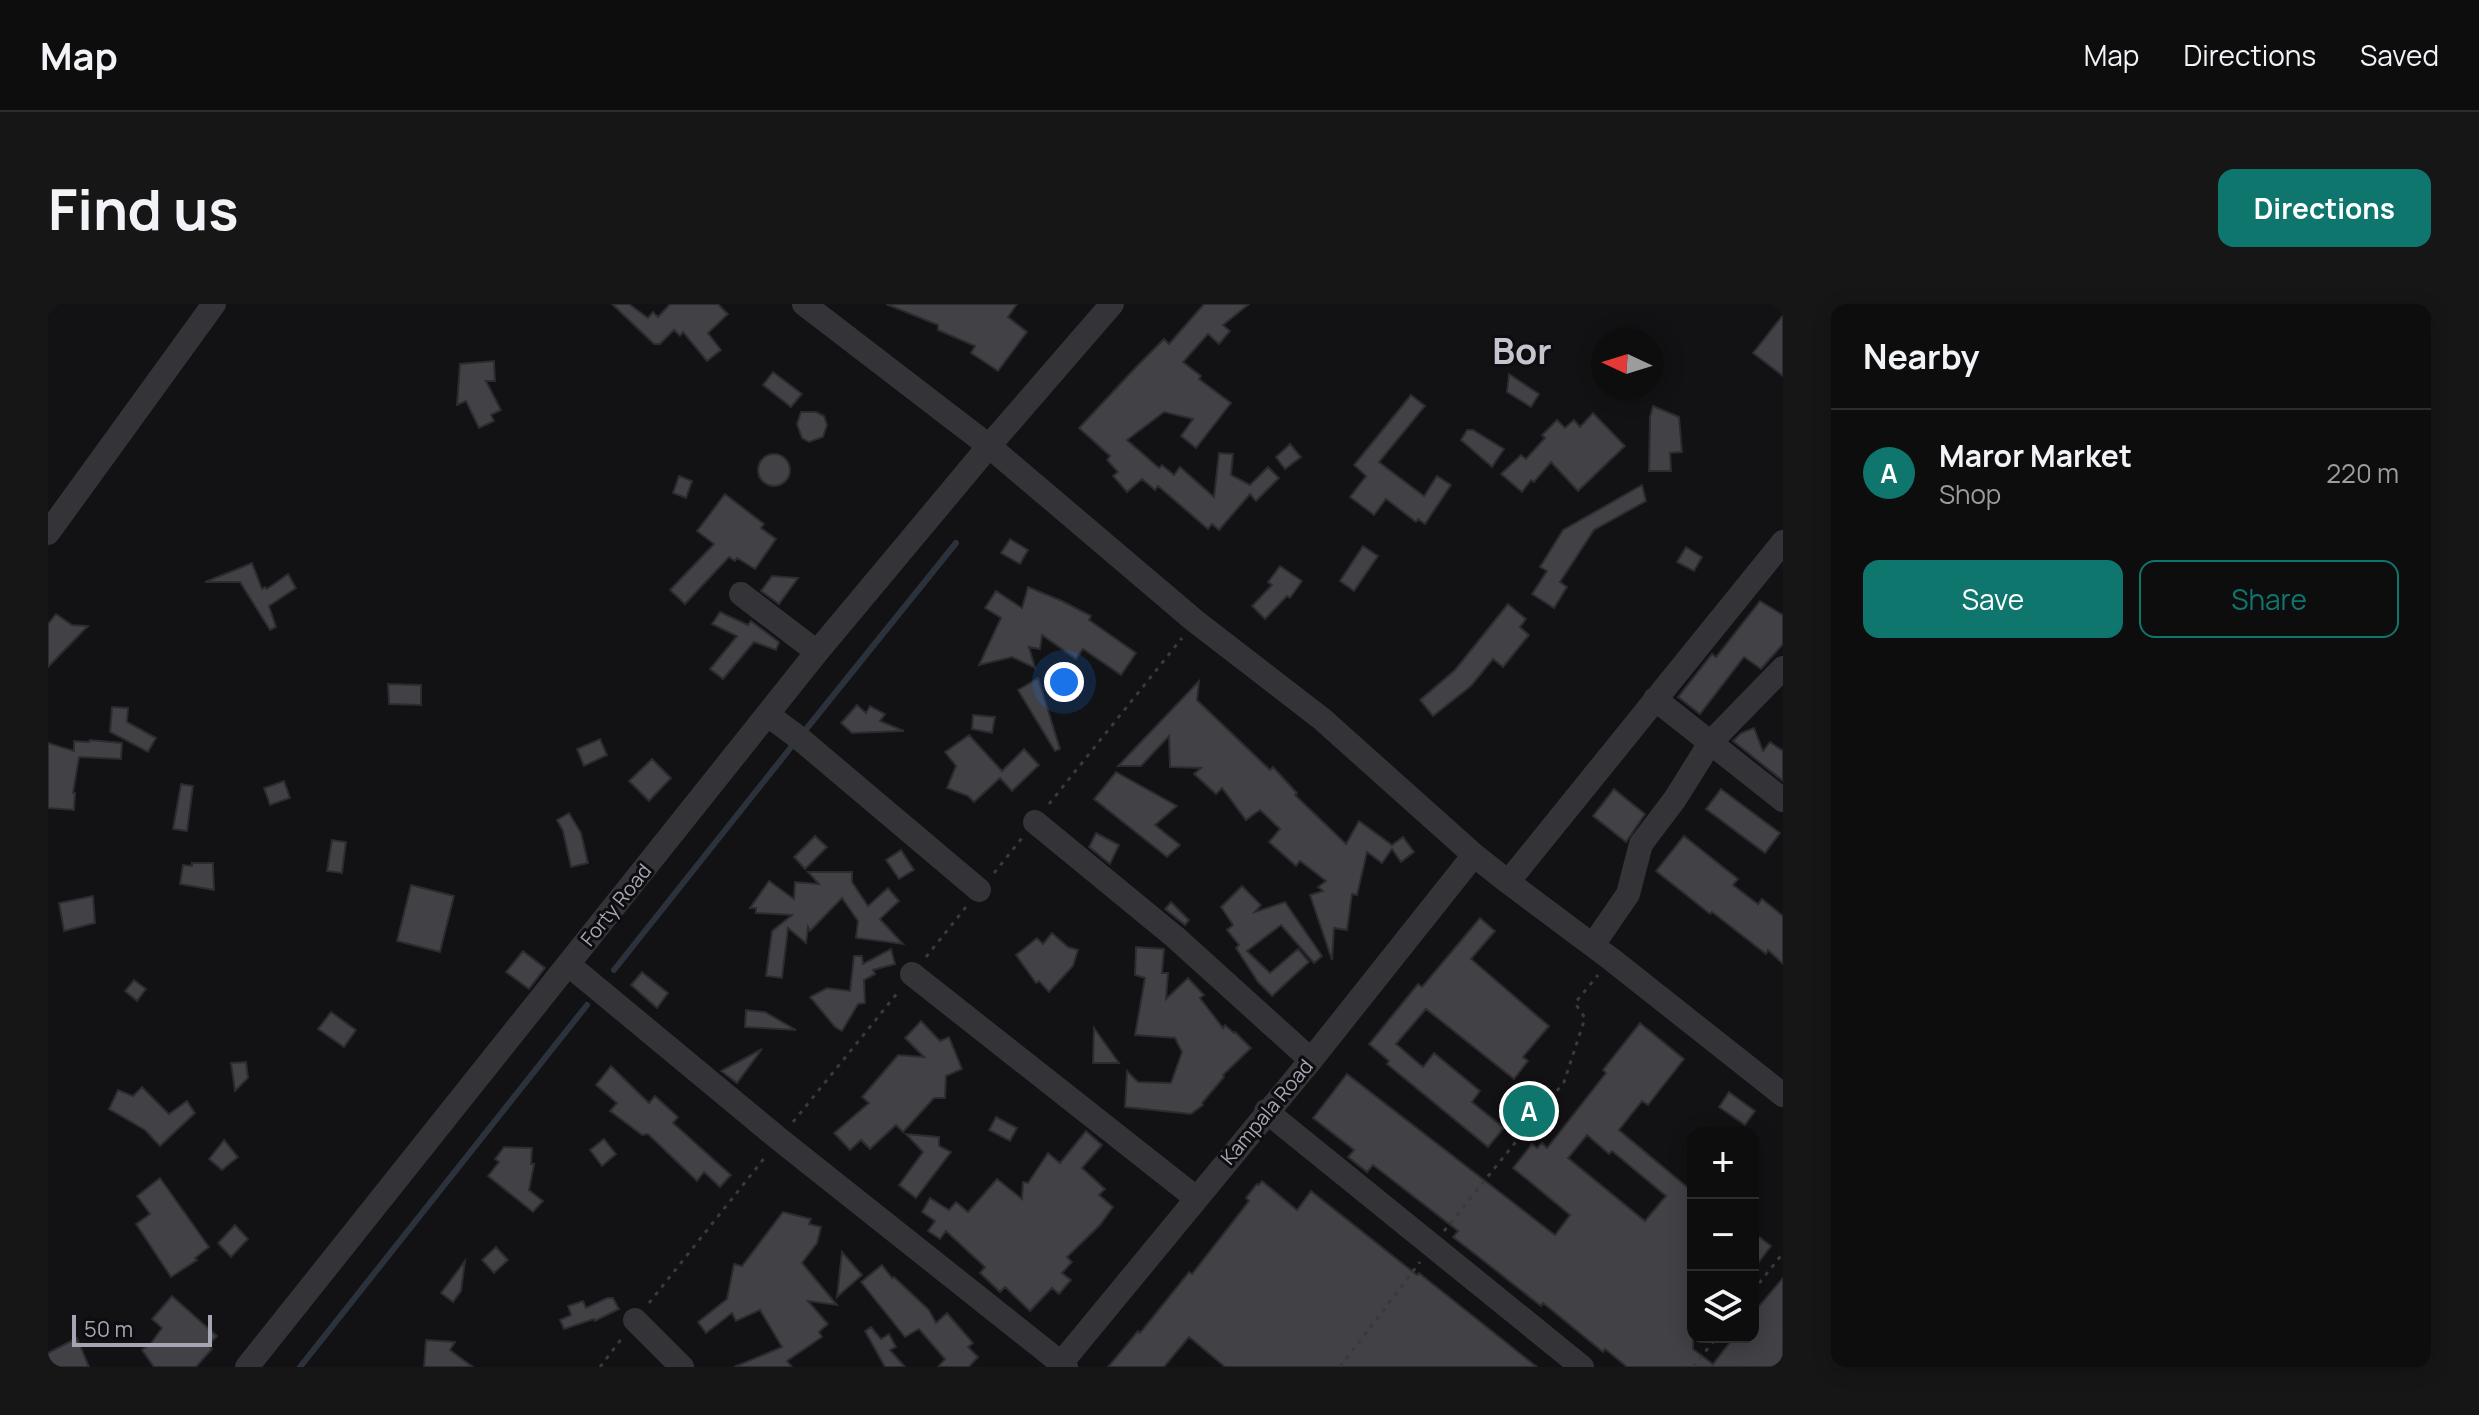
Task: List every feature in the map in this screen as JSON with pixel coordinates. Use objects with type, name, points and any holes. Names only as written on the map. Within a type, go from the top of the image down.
[{"type":"street","points":[[53,517],[214,304]]},
{"type":"street","points":[[804,304],[989,446],[1195,621],[1322,719],[1474,855],[1783,1095]]},
{"type":"street","name":"Forty Road","points":[[247,1367],[817,652],[1112,304]]},
{"type":"street","points":[[1508,882],[1783,542]]},
{"type":"street","points":[[741,594],[817,652]]},
{"type":"street","points":[[1602,952],[1628,894],[1641,844],[1675,799],[1710,743],[1783,668]]},
{"type":"street","points":[[1655,699],[1783,800]]},
{"type":"street","points":[[768,715],[979,890]]},
{"type":"street","points":[[1035,822],[1175,937],[1311,1060]]},
{"type":"street","name":"Kampala Road","points":[[1062,1366],[1474,855]]},
{"type":"street","points":[[569,965],[779,1139],[1062,1366]]},
{"type":"street","points":[[912,974],[1196,1198]]},
{"type":"street","points":[[1266,1111],[1582,1367]]},
{"type":"street","points":[[635,1320],[682,1367]]},
{"type":"path","points":[[600,1367],[1195,621]]},
{"type":"path","points":[[1340,1367],[1564,1082],[1585,1018],[1575,1003],[1602,952]]},
{"type":"path","points":[[1759,1283],[1783,1253]]},
{"type":"path","points":[[1693,1367],[1712,1343]]},
{"type":"building","points":[[612,304],[629,304],[648,318],[653,312],[658,317],[670,304],[718,304],[728,314],[708,333],[721,350],[707,361],[683,332],[680,336],[674,330],[660,344],[654,344]]},
{"type":"building","points":[[886,304],[1017,304],[1008,317],[1027,332],[998,371],[971,353],[975,346],[938,330],[938,325]]},
{"type":"building","points":[[1204,304],[1249,304],[1223,325],[1230,331],[1219,344],[1208,334],[1183,362],[1201,376],[1199,379],[1231,403],[1196,448],[1181,436],[1193,419],[1164,412],[1127,440],[1159,468],[1162,465],[1174,475],[1180,467],[1214,497],[1219,453],[1233,454],[1231,475],[1250,485],[1268,467],[1279,478],[1256,501],[1250,494],[1219,530],[1212,524],[1208,529],[1158,486],[1155,490],[1142,479],[1127,492],[1113,476],[1118,472],[1107,460],[1110,456],[1079,428],[1164,339],[1169,344]]},
{"type":"building","points":[[1783,315],[1783,376],[1753,353]]},
{"type":"building","points":[[494,361],[495,381],[486,381],[501,410],[491,415],[494,421],[479,428],[466,401],[457,405],[460,364]]},
{"type":"building","points":[[773,372],[802,394],[791,407],[763,385]]},
{"type":"building","points":[[1509,374],[1539,394],[1531,407],[1507,392]]},
{"type":"building","points":[[1411,395],[1425,406],[1379,462],[1424,496],[1437,476],[1451,485],[1425,524],[1418,519],[1416,522],[1386,499],[1374,515],[1350,497],[1366,476],[1354,465]]},
{"type":"building","points":[[1653,406],[1679,417],[1682,452],[1670,453],[1671,471],[1649,471]]},
{"type":"building","points":[[801,412],[816,412],[824,416],[827,425],[823,437],[809,442],[802,438],[797,424]]},
{"type":"building","points":[[1593,413],[1625,446],[1578,491],[1551,462],[1522,492],[1501,474],[1521,455],[1526,459],[1545,438],[1542,435],[1557,420],[1565,428],[1574,420],[1580,427]]},
{"type":"building","points":[[1467,430],[1473,430],[1504,449],[1492,467],[1461,440]]},
{"type":"building","points":[[1290,444],[1301,457],[1285,469],[1276,457]]},
{"type":"building","points":[[774,454],[785,459],[790,470],[785,481],[774,486],[763,481],[758,470],[763,459]]},
{"type":"building","points":[[679,476],[692,481],[686,498],[673,493]]},
{"type":"building","points":[[1642,485],[1646,501],[1594,530],[1560,582],[1567,587],[1554,608],[1532,594],[1547,571],[1540,567],[1563,530]]},
{"type":"building","points":[[725,494],[764,524],[761,528],[776,539],[755,569],[737,558],[735,561],[729,557],[685,604],[670,590],[714,544],[697,531]]},
{"type":"building","points":[[1010,539],[1028,550],[1020,564],[1001,553]]},
{"type":"building","points":[[1363,546],[1378,556],[1354,591],[1340,581]]},
{"type":"building","points":[[1686,547],[1702,557],[1694,571],[1677,562]]},
{"type":"building","points":[[252,563],[262,589],[267,589],[288,574],[296,588],[269,606],[276,627],[270,630],[240,582],[205,582]]},
{"type":"building","points":[[1280,566],[1302,581],[1290,598],[1287,596],[1265,619],[1252,606],[1272,585],[1268,582]]},
{"type":"building","points":[[772,576],[798,578],[779,604],[761,591]]},
{"type":"building","points":[[1028,587],[1091,616],[1089,620],[1136,653],[1121,675],[1083,649],[1076,659],[1042,635],[1040,649],[1029,647],[1035,668],[1012,657],[979,665],[1001,618],[985,608],[996,591],[1022,608]]},
{"type":"building","points":[[1760,601],[1783,615],[1783,644],[1761,669],[1744,657],[1700,714],[1678,697],[1712,654],[1716,657]]},
{"type":"building","points":[[1508,604],[1526,619],[1520,627],[1529,635],[1503,667],[1493,659],[1471,686],[1433,716],[1420,700],[1455,670]]},
{"type":"building","points":[[720,612],[748,625],[751,621],[779,642],[776,650],[754,642],[723,679],[710,669],[737,636],[712,624]]},
{"type":"building","points":[[56,614],[72,625],[88,626],[48,667],[48,624]]},
{"type":"building","points":[[1038,678],[1060,749],[1055,751],[1018,690]]},
{"type":"building","points":[[1199,681],[1197,700],[1270,770],[1273,767],[1297,793],[1295,795],[1346,844],[1359,821],[1392,845],[1403,837],[1414,852],[1401,862],[1392,849],[1382,863],[1367,852],[1357,895],[1352,894],[1347,930],[1334,928],[1332,960],[1310,895],[1323,891],[1318,887],[1326,881],[1300,861],[1296,866],[1269,842],[1280,829],[1260,810],[1246,820],[1222,788],[1216,794],[1194,774],[1201,768],[1170,767],[1169,736],[1141,766],[1118,766]]},
{"type":"building","points":[[388,684],[421,685],[421,705],[389,704]]},
{"type":"building","points":[[857,705],[866,713],[870,706],[885,714],[880,721],[904,731],[852,733],[841,723]]},
{"type":"building","points":[[112,707],[128,708],[127,722],[156,738],[148,752],[110,732]]},
{"type":"building","points":[[973,715],[995,717],[992,733],[972,729]]},
{"type":"building","points":[[1754,728],[1763,751],[1770,742],[1783,751],[1783,781],[1733,741],[1741,733]]},
{"type":"building","points":[[969,735],[1002,771],[1024,749],[1039,765],[1012,791],[1000,778],[974,802],[968,796],[947,788],[956,766],[945,752]]},
{"type":"building","points":[[600,739],[607,755],[584,766],[577,749]]},
{"type":"building","points":[[74,741],[122,743],[121,759],[79,757],[73,793],[74,810],[48,808],[48,743],[74,751]]},
{"type":"building","points":[[652,759],[671,778],[649,801],[629,781]]},
{"type":"building","points":[[1116,772],[1177,806],[1155,825],[1180,845],[1167,857],[1094,799]]},
{"type":"building","points":[[284,781],[290,798],[270,805],[264,788]]},
{"type":"building","points":[[181,784],[193,786],[187,831],[173,829]]},
{"type":"building","points":[[1614,789],[1645,814],[1626,842],[1593,816]]},
{"type":"building","points":[[1721,789],[1780,833],[1765,853],[1706,809]]},
{"type":"building","points":[[569,813],[581,833],[588,863],[571,867],[563,831],[557,820]]},
{"type":"building","points":[[1096,833],[1119,845],[1110,864],[1089,847]]},
{"type":"building","points":[[815,836],[827,847],[805,869],[794,857]]},
{"type":"building","points":[[1684,836],[1738,879],[1733,885],[1758,904],[1762,899],[1783,916],[1783,964],[1768,950],[1766,954],[1712,912],[1710,914],[1656,871]]},
{"type":"building","points":[[332,840],[346,842],[342,873],[327,871]]},
{"type":"building","points":[[901,850],[914,870],[899,879],[886,860]]},
{"type":"building","points":[[192,863],[213,863],[214,890],[180,884],[183,865],[192,866]]},
{"type":"building","points":[[808,872],[852,872],[852,882],[868,906],[888,888],[899,901],[880,919],[903,944],[856,938],[858,921],[842,898],[810,931],[808,927],[806,943],[788,928],[782,978],[766,976],[772,931],[792,915],[756,913],[756,908],[750,908],[769,881],[794,899],[795,882],[819,884]]},
{"type":"building","points":[[411,885],[454,896],[440,952],[397,941]]},
{"type":"building","points":[[1242,886],[1261,905],[1255,912],[1285,902],[1322,956],[1314,963],[1281,925],[1247,951],[1270,973],[1298,949],[1309,962],[1272,996],[1258,982],[1236,948],[1239,945],[1227,930],[1233,925],[1221,907]]},
{"type":"building","points":[[93,896],[95,923],[64,931],[59,903]]},
{"type":"building","points":[[1171,902],[1189,920],[1185,925],[1165,909]]},
{"type":"building","points":[[1480,918],[1495,931],[1471,959],[1549,1026],[1523,1057],[1528,1061],[1514,1079],[1426,1009],[1396,1044],[1423,1067],[1434,1053],[1480,1091],[1472,1102],[1504,1128],[1488,1147],[1387,1064],[1389,1061],[1369,1044],[1418,984],[1422,987]]},
{"type":"building","points":[[1052,933],[1068,947],[1078,950],[1073,966],[1049,992],[1039,981],[1036,983],[1016,955],[1037,938],[1043,944]]},
{"type":"building","points":[[1136,947],[1164,949],[1162,973],[1168,973],[1166,999],[1188,978],[1204,995],[1200,998],[1223,1028],[1225,1025],[1235,1032],[1251,1048],[1223,1075],[1203,1105],[1191,1114],[1125,1107],[1127,1071],[1138,1082],[1171,1083],[1182,1052],[1175,1038],[1135,1035],[1145,978],[1135,975]]},
{"type":"building","points":[[891,949],[895,964],[873,970],[875,974],[864,980],[865,1003],[858,1004],[842,1031],[835,1027],[810,997],[827,988],[850,991],[854,956],[862,956],[863,964]]},
{"type":"building","points":[[523,951],[545,968],[529,989],[506,972]]},
{"type":"building","points":[[642,972],[668,993],[657,1008],[631,985]]},
{"type":"building","points":[[134,980],[146,989],[137,1001],[125,991]]},
{"type":"building","points":[[746,1010],[765,1012],[796,1030],[745,1027]]},
{"type":"building","points":[[331,1012],[356,1030],[344,1047],[318,1029]]},
{"type":"building","points":[[921,1021],[940,1041],[949,1037],[962,1069],[946,1076],[945,1098],[934,1098],[903,1132],[896,1125],[870,1149],[861,1140],[850,1150],[834,1133],[869,1103],[862,1097],[898,1055],[924,1057],[905,1038]]},
{"type":"building","points":[[1640,1023],[1684,1059],[1648,1105],[1642,1101],[1619,1130],[1687,1187],[1687,1343],[1693,1343],[1693,1349],[1713,1364],[1729,1343],[1759,1343],[1759,1306],[1783,1278],[1783,1367],[1627,1367],[1605,1349],[1603,1352],[1543,1303],[1541,1306],[1453,1237],[1458,1231],[1373,1165],[1367,1172],[1348,1157],[1354,1150],[1313,1118],[1347,1074],[1555,1235],[1570,1215],[1513,1168],[1532,1144],[1537,1148],[1542,1143],[1547,1148],[1606,1073],[1603,1070]],"holes":[[[1587,1135],[1609,1154],[1612,1151],[1666,1196],[1645,1221],[1568,1158]]]},
{"type":"building","points":[[1094,1028],[1119,1063],[1093,1063]]},
{"type":"building","points":[[762,1049],[737,1083],[721,1071]]},
{"type":"building","points":[[246,1062],[248,1078],[235,1091],[231,1063]]},
{"type":"building","points":[[611,1066],[649,1103],[655,1096],[678,1117],[673,1123],[731,1175],[720,1187],[704,1172],[697,1181],[648,1134],[642,1135],[610,1111],[617,1103],[596,1085]]},
{"type":"building","points":[[142,1087],[169,1114],[187,1101],[195,1113],[160,1146],[145,1130],[109,1109],[118,1090],[133,1096]]},
{"type":"building","points":[[1729,1092],[1755,1111],[1745,1125],[1719,1107]]},
{"type":"building","points":[[996,1117],[1017,1128],[1010,1141],[989,1130]]},
{"type":"building","points":[[1086,1131],[1102,1145],[1082,1168],[1105,1189],[1099,1195],[1113,1207],[1100,1225],[1067,1257],[1072,1262],[1062,1273],[1071,1280],[1059,1294],[1052,1288],[1030,1311],[1005,1287],[1000,1292],[980,1273],[985,1267],[946,1231],[940,1239],[928,1231],[935,1221],[922,1212],[930,1198],[949,1210],[956,1202],[968,1212],[997,1179],[1022,1199],[1023,1182],[1028,1183],[1048,1153],[1060,1163]]},
{"type":"building","points":[[906,1134],[939,1137],[939,1146],[951,1152],[916,1198],[899,1185],[923,1152]]},
{"type":"building","points":[[604,1139],[616,1154],[602,1166],[590,1150]]},
{"type":"building","points":[[224,1140],[238,1157],[222,1170],[209,1159]]},
{"type":"building","points":[[504,1147],[532,1148],[531,1164],[534,1164],[529,1190],[543,1201],[533,1212],[488,1176],[499,1162],[495,1159]]},
{"type":"building","points":[[160,1178],[209,1247],[195,1258],[197,1260],[171,1277],[136,1224],[150,1214],[137,1196]]},
{"type":"building","points":[[1262,1181],[1297,1210],[1311,1191],[1537,1367],[1225,1367],[1189,1337],[1164,1367],[1108,1367],[1189,1272],[1192,1274],[1249,1201],[1246,1198]]},
{"type":"building","points":[[783,1212],[811,1219],[809,1224],[821,1227],[817,1243],[802,1263],[837,1305],[808,1301],[828,1324],[819,1332],[822,1337],[787,1361],[792,1367],[734,1367],[782,1347],[760,1310],[736,1321],[732,1313],[706,1333],[698,1322],[727,1299],[734,1264],[742,1266]]},
{"type":"building","points":[[235,1225],[248,1239],[231,1257],[218,1243]]},
{"type":"building","points":[[1759,1237],[1771,1246],[1759,1262]]},
{"type":"building","points":[[496,1247],[508,1260],[494,1273],[482,1260]]},
{"type":"building","points":[[842,1252],[862,1275],[837,1297]]},
{"type":"building","points":[[465,1261],[461,1291],[453,1302],[441,1293]]},
{"type":"building","points":[[882,1265],[892,1278],[929,1310],[936,1323],[947,1313],[973,1343],[968,1347],[978,1357],[969,1367],[938,1367],[945,1359],[919,1329],[905,1337],[861,1282]]},
{"type":"building","points":[[172,1296],[217,1336],[208,1345],[212,1349],[196,1367],[154,1367],[142,1350],[162,1328],[152,1319]]},
{"type":"building","points":[[613,1298],[619,1309],[595,1321],[564,1329],[560,1320],[571,1315],[568,1306],[583,1301],[586,1308]]},
{"type":"building","points":[[871,1327],[881,1339],[889,1334],[896,1347],[890,1350],[905,1367],[885,1367],[865,1331]]},
{"type":"building","points":[[77,1338],[89,1367],[48,1367],[48,1353]]},
{"type":"building","points":[[426,1340],[455,1342],[450,1350],[473,1367],[424,1367]]},
{"type":"waterway","points":[[803,733],[956,543]]},
{"type":"waterway","points":[[614,970],[796,741]]},
{"type":"waterway","points":[[300,1367],[587,1005]]},
{"type":"place","name":"Maror Market","points":[[1529,1111]]},
{"type":"district","name":"Bor","points":[[1522,351]]}]
